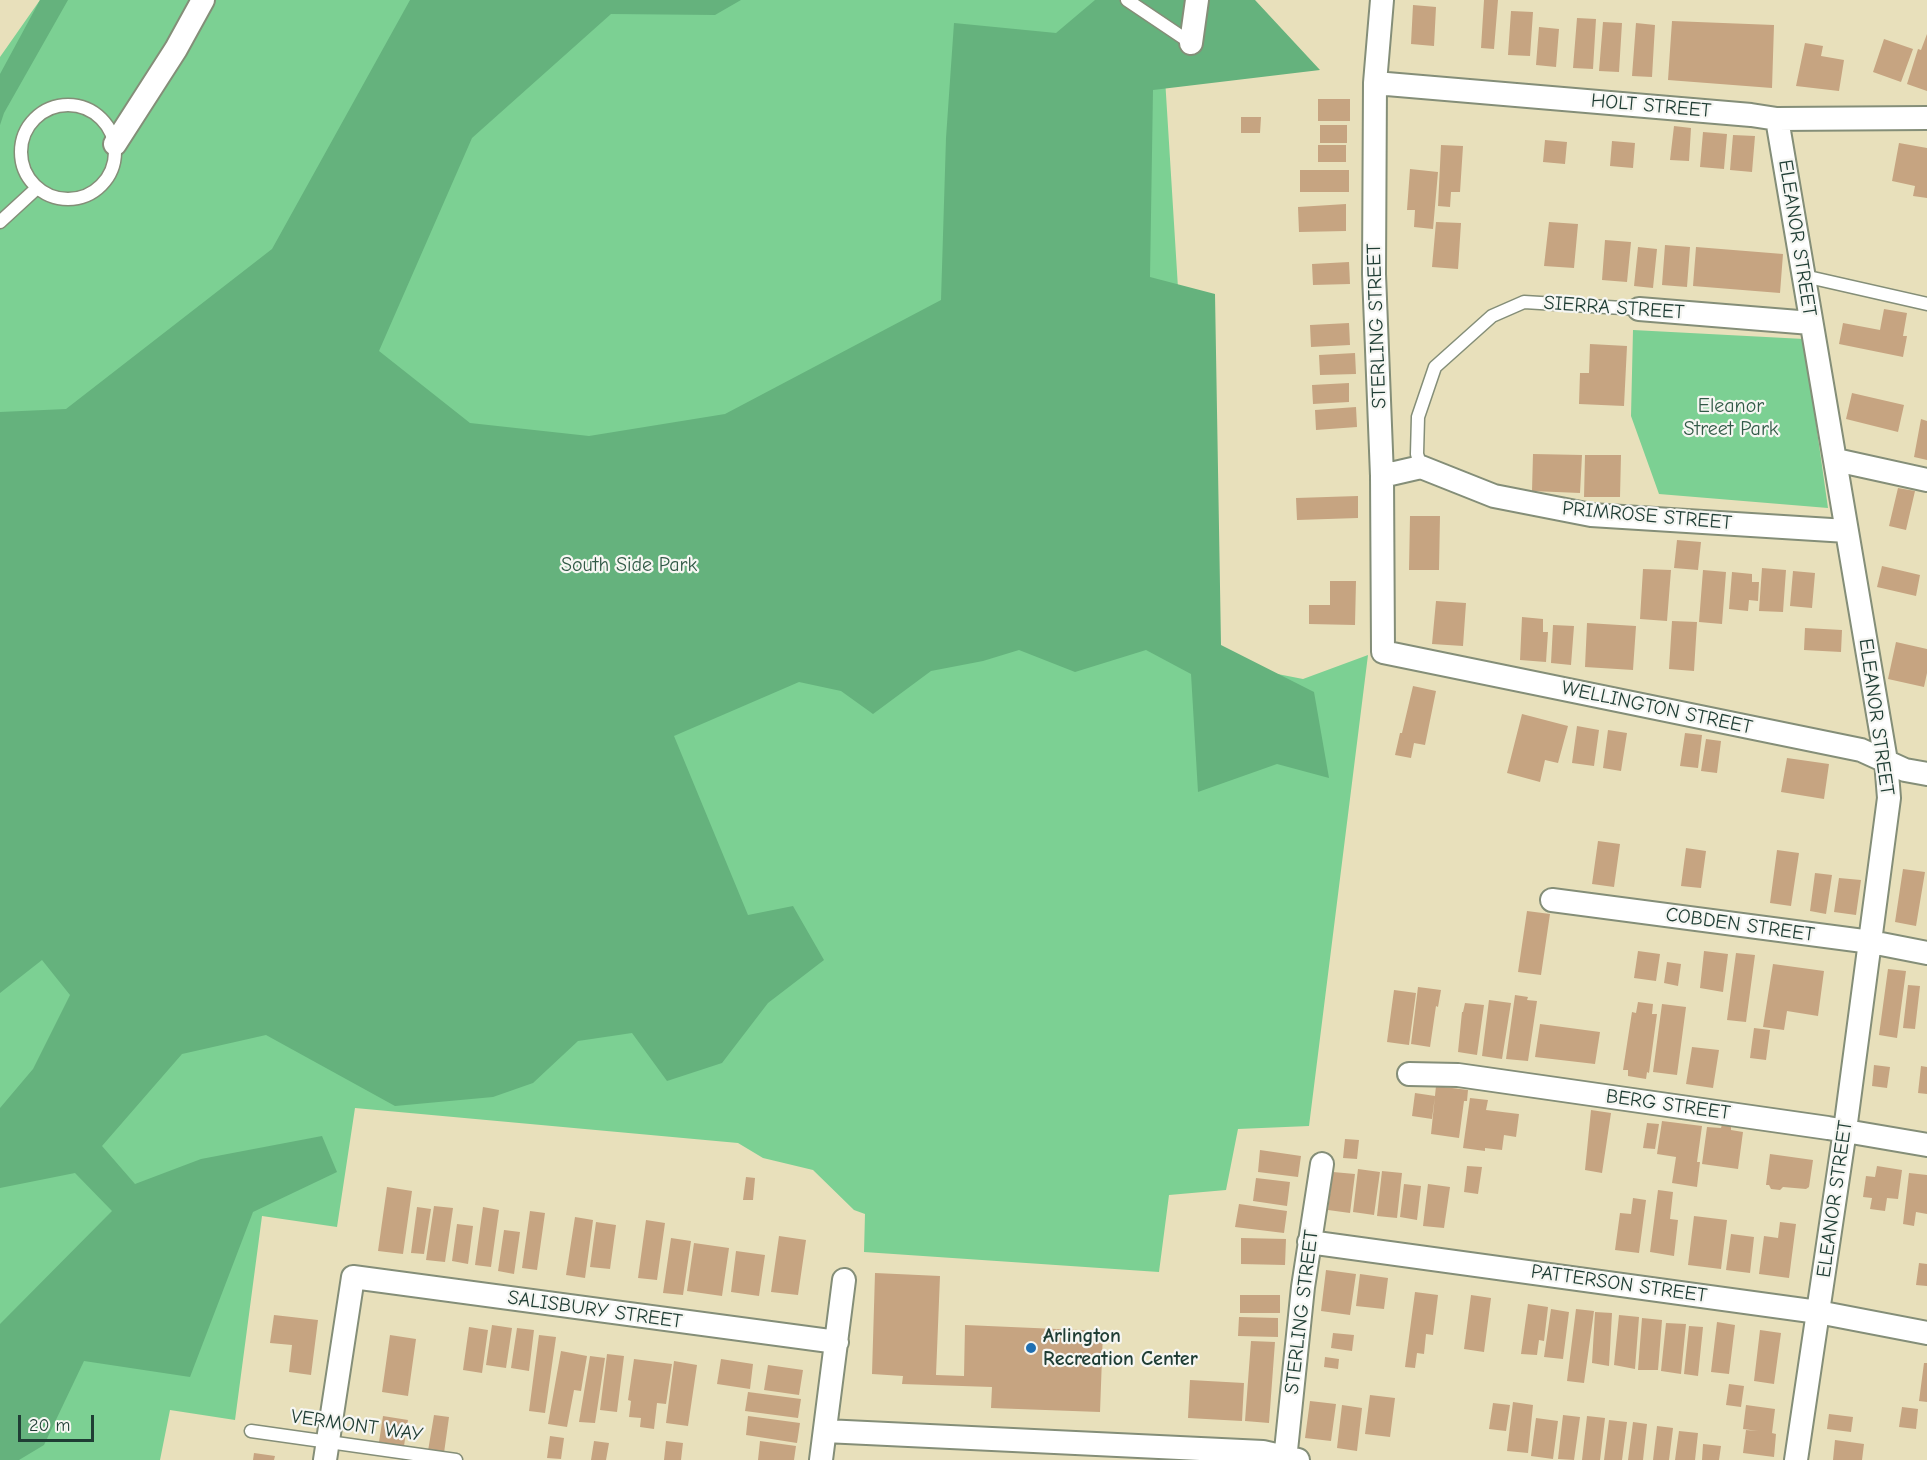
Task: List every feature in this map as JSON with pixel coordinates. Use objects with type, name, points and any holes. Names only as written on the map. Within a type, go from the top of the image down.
[{"type":"street","points":[[115,144],[176,49],[203,0]]},
{"type":"street","points":[[1191,43],[1197,0]]},
{"type":"street","name":"STERLING STREET","points":[[1382,0],[1375,83],[1374,274],[1382,476],[1383,652]]},
{"type":"street","name":"HOLT STREET","points":[[1375,83],[1777,119],[1927,118]]},
{"type":"street","name":"ELEANOR STREET","points":[[1777,119],[1886,761],[1889,798],[1845,1130],[1796,1460]]},
{"type":"street","name":"SIERRA STREET","points":[[1639,309],[1811,323]]},
{"type":"street","points":[[1836,460],[1927,480]]},
{"type":"street","points":[[1382,476],[1421,467]]},
{"type":"street","name":"PRIMROSE STREET","points":[[1421,467],[1494,496],[1591,515],[1847,531]]},
{"type":"street","name":"WELLINGTON STREET","points":[[1383,652],[1862,750],[1905,770],[1927,774]]},
{"type":"street","name":"COBDEN STREET","points":[[1552,900],[1870,942],[1927,953]]},
{"type":"street","name":"BERG STREET","points":[[1409,1074],[1458,1075],[1845,1130],[1927,1145]]},
{"type":"street","name":"STERLING STREET","points":[[1289,1459],[1309,1242],[1322,1164]]},
{"type":"street","name":"PATTERSON STREET","points":[[1309,1242],[1818,1312],[1927,1333]]},
{"type":"street","name":"SALISBURY STREET","points":[[327,1451],[353,1277],[837,1342]]},
{"type":"street","points":[[821,1460],[844,1280]]},
{"type":"street","points":[[825,1431],[1263,1452],[1289,1459]]},
{"type":"lane","points":[[1127,0],[1191,43]]},
{"type":"lane","points":[[69,104],[85,107],[99,116],[109,128],[115,144],[115,158],[111,172],[103,184],[92,193],[78,198],[64,199],[38,188],[27,175],[22,159],[22,143],[28,128],[38,115],[52,107],[69,104]]},
{"type":"lane","points":[[0,222],[38,188]]},
{"type":"lane","points":[[1804,276],[1927,304]]},
{"type":"lane","name":"SIERRA STREET","points":[[1421,467],[1417,454],[1418,417],[1435,367],[1492,316],[1524,302],[1639,309]]},
{"type":"lane","name":"VERMONT WAY","points":[[251,1431],[327,1451],[456,1460]]},
{"type":"green space","name":"South Side Park","points":[[40,0],[1169,0],[1163,46],[1201,659],[1303,679],[1368,655],[1309,1126],[1238,1129],[1226,1190],[1169,1195],[1159,1272],[864,1252],[865,1214],[854,1210],[813,1170],[763,1158],[738,1143],[355,1108],[337,1227],[262,1216],[235,1420],[170,1410],[160,1460],[0,1460],[0,57]]},
{"type":"green space","points":[[40,0],[68,0],[4,113],[0,125],[0,74]]},
{"type":"green space","points":[[410,0],[741,0],[715,15],[611,14],[472,138],[379,351],[470,423],[589,436],[725,414],[941,300],[946,138],[954,23],[1056,33],[1095,0],[1255,0],[1320,70],[1153,90],[1150,277],[1215,294],[1221,645],[1314,692],[1329,778],[1277,764],[1198,792],[1191,674],[1146,650],[1075,672],[1019,650],[983,661],[931,671],[873,714],[841,691],[799,682],[674,736],[748,915],[793,906],[824,960],[768,1003],[722,1063],[667,1081],[632,1033],[578,1041],[533,1083],[493,1097],[395,1106],[266,1035],[182,1054],[102,1146],[135,1184],[201,1159],[322,1136],[337,1172],[253,1212],[190,1377],[84,1361],[44,1445],[19,1460],[0,1460],[0,1324],[112,1211],[75,1173],[0,1188],[0,1108],[33,1069],[70,995],[42,960],[0,993],[0,412],[66,409],[272,249]]},
{"type":"green space","name":"Eleanor Street Park","points":[[1633,330],[1804,339],[1828,508],[1659,494],[1631,416]]},
{"type":"building","points":[[1484,0],[1498,0],[1494,49],[1481,48]]},
{"type":"building","points":[[1413,5],[1436,7],[1434,46],[1411,44]]},
{"type":"building","points":[[1511,11],[1533,12],[1530,56],[1508,55]]},
{"type":"building","points":[[1577,18],[1596,19],[1593,69],[1573,68]]},
{"type":"building","points":[[1672,21],[1774,25],[1772,88],[1668,80]]},
{"type":"building","points":[[1603,22],[1622,23],[1619,72],[1599,71]]},
{"type":"building","points":[[1636,23],[1655,25],[1652,77],[1632,76]]},
{"type":"building","points":[[1539,27],[1559,29],[1556,67],[1536,65]]},
{"type":"building","points":[[1927,34],[1927,91],[1907,84],[1918,49],[1921,50]]},
{"type":"building","points":[[1884,39],[1913,49],[1901,82],[1873,72]]},
{"type":"building","points":[[1805,43],[1823,46],[1821,56],[1844,60],[1839,91],[1796,86]]},
{"type":"building","points":[[1318,99],[1350,99],[1350,121],[1318,121]]},
{"type":"building","points":[[1241,117],[1261,117],[1260,133],[1241,133]]},
{"type":"building","points":[[1320,125],[1347,125],[1347,143],[1320,143]]},
{"type":"building","points":[[1674,126],[1691,128],[1689,161],[1670,160]]},
{"type":"building","points":[[1703,132],[1727,134],[1724,169],[1700,167]]},
{"type":"building","points":[[1733,135],[1755,136],[1752,172],[1730,170]]},
{"type":"building","points":[[1545,140],[1567,142],[1565,164],[1543,162]]},
{"type":"building","points":[[1612,141],[1635,143],[1633,168],[1610,166]]},
{"type":"building","points":[[1899,143],[1927,148],[1927,198],[1913,196],[1915,186],[1892,181]]},
{"type":"building","points":[[1318,145],[1346,145],[1346,162],[1318,162]]},
{"type":"building","points":[[1441,145],[1463,146],[1460,192],[1451,192],[1450,207],[1438,206]]},
{"type":"building","points":[[1410,169],[1438,172],[1433,229],[1414,227],[1415,210],[1407,210]]},
{"type":"building","points":[[1300,170],[1349,170],[1349,192],[1300,192]]},
{"type":"building","points":[[1346,204],[1346,231],[1299,232],[1298,207]]},
{"type":"building","points":[[1436,222],[1461,223],[1458,269],[1432,267]]},
{"type":"building","points":[[1549,222],[1578,224],[1574,268],[1544,266]]},
{"type":"building","points":[[1605,240],[1631,242],[1627,282],[1602,280]]},
{"type":"building","points":[[1665,245],[1690,247],[1687,287],[1662,285]]},
{"type":"building","points":[[1638,247],[1657,249],[1653,288],[1634,286]]},
{"type":"building","points":[[1696,247],[1783,254],[1780,293],[1693,286]]},
{"type":"building","points":[[1349,262],[1350,284],[1313,285],[1312,264]]},
{"type":"building","points":[[1884,309],[1907,313],[1903,336],[1907,336],[1903,357],[1839,344],[1843,323],[1880,330]]},
{"type":"building","points":[[1349,323],[1350,345],[1311,347],[1310,325]]},
{"type":"building","points":[[1590,344],[1627,346],[1624,406],[1579,404],[1580,373],[1589,373]]},
{"type":"building","points":[[1355,353],[1356,374],[1320,375],[1319,355]]},
{"type":"building","points":[[1349,383],[1349,402],[1313,404],[1312,385]]},
{"type":"building","points":[[1852,393],[1904,405],[1898,432],[1846,419]]},
{"type":"building","points":[[1356,407],[1357,427],[1316,430],[1315,410]]},
{"type":"building","points":[[1921,419],[1927,421],[1927,460],[1914,457]]},
{"type":"building","points":[[1533,454],[1582,455],[1580,493],[1532,491]]},
{"type":"building","points":[[1585,455],[1621,455],[1620,497],[1584,497]]},
{"type":"building","points":[[1898,488],[1915,491],[1906,530],[1889,526]]},
{"type":"building","points":[[1358,496],[1358,518],[1297,520],[1296,498]]},
{"type":"building","points":[[1410,516],[1440,516],[1439,570],[1409,570]]},
{"type":"building","points":[[1677,540],[1701,542],[1698,570],[1674,568]]},
{"type":"building","points":[[1882,566],[1920,575],[1916,596],[1877,587]]},
{"type":"building","points":[[1762,568],[1786,570],[1783,612],[1759,611]]},
{"type":"building","points":[[1643,569],[1671,570],[1667,621],[1640,619]]},
{"type":"building","points":[[1703,570],[1726,572],[1722,624],[1699,622]]},
{"type":"building","points":[[1793,571],[1815,573],[1812,608],[1790,606]]},
{"type":"building","points":[[1732,572],[1752,574],[1752,582],[1759,582],[1758,601],[1749,600],[1748,611],[1729,609]]},
{"type":"building","points":[[1330,581],[1356,581],[1355,625],[1309,624],[1309,605],[1330,605]]},
{"type":"building","points":[[1436,601],[1466,603],[1463,646],[1432,644]]},
{"type":"building","points":[[1522,617],[1543,619],[1543,632],[1548,632],[1546,662],[1520,660]]},
{"type":"building","points":[[1672,621],[1697,622],[1694,671],[1669,669]]},
{"type":"building","points":[[1587,623],[1636,626],[1633,670],[1585,667]]},
{"type":"building","points":[[1553,625],[1574,626],[1571,665],[1551,663]]},
{"type":"building","points":[[1805,628],[1842,630],[1841,652],[1804,650]]},
{"type":"building","points":[[1896,642],[1927,649],[1927,673],[1924,687],[1888,679]]},
{"type":"building","points":[[1413,686],[1436,691],[1425,745],[1414,743],[1411,758],[1395,755]]},
{"type":"building","points":[[1522,714],[1568,726],[1558,763],[1545,760],[1540,782],[1507,773]]},
{"type":"building","points":[[1577,726],[1599,730],[1594,766],[1572,763]]},
{"type":"building","points":[[1608,730],[1627,733],[1621,771],[1603,768]]},
{"type":"building","points":[[1685,733],[1702,735],[1698,768],[1680,766]]},
{"type":"building","points":[[1706,739],[1721,741],[1717,773],[1701,771]]},
{"type":"building","points":[[1787,758],[1829,764],[1824,799],[1781,792]]},
{"type":"building","points":[[1598,841],[1620,844],[1614,887],[1592,884]]},
{"type":"building","points":[[1686,848],[1706,851],[1701,888],[1681,886]]},
{"type":"building","points":[[1777,850],[1799,853],[1791,906],[1770,903]]},
{"type":"building","points":[[1903,869],[1925,872],[1916,926],[1895,922]]},
{"type":"building","points":[[1815,873],[1832,875],[1826,914],[1810,911]]},
{"type":"building","points":[[1839,878],[1861,880],[1856,915],[1834,912]]},
{"type":"building","points":[[1527,911],[1550,914],[1541,975],[1518,972]]},
{"type":"building","points":[[1638,951],[1660,954],[1656,981],[1634,978]]},
{"type":"building","points":[[1704,951],[1728,954],[1723,992],[1700,988]]},
{"type":"building","points":[[1736,953],[1755,955],[1746,1022],[1727,1020]]},
{"type":"building","points":[[1667,962],[1681,964],[1678,986],[1664,983]]},
{"type":"building","points":[[1773,964],[1824,971],[1818,1016],[1787,1011],[1784,1030],[1763,1027]]},
{"type":"building","points":[[1888,969],[1906,971],[1897,1038],[1879,1035]]},
{"type":"building","points":[[1908,985],[1920,986],[1915,1029],[1903,1028]]},
{"type":"building","points":[[1418,987],[1441,990],[1438,1007],[1436,1006],[1430,1047],[1411,1044]]},
{"type":"building","points":[[1394,990],[1416,993],[1409,1045],[1387,1042]]},
{"type":"building","points":[[1515,995],[1537,1001],[1528,1061],[1506,1059]]},
{"type":"building","points":[[1489,1000],[1511,1003],[1502,1059],[1482,1056]]},
{"type":"building","points":[[1638,1002],[1653,1004],[1652,1014],[1657,1014],[1649,1073],[1647,1072],[1646,1079],[1628,1076],[1628,1070],[1623,1070],[1632,1012],[1636,1013]]},
{"type":"building","points":[[1465,1003],[1484,1005],[1477,1055],[1458,1052]]},
{"type":"building","points":[[1662,1004],[1686,1007],[1677,1075],[1653,1072]]},
{"type":"building","points":[[1540,1024],[1600,1032],[1595,1064],[1535,1057]]},
{"type":"building","points":[[1754,1028],[1770,1030],[1766,1060],[1750,1058]]},
{"type":"building","points":[[1692,1047],[1719,1050],[1713,1088],[1686,1084]]},
{"type":"building","points":[[1874,1065],[1890,1067],[1887,1088],[1872,1086]]},
{"type":"building","points":[[1921,1066],[1927,1067],[1927,1094],[1918,1093]]},
{"type":"building","points":[[1436,1086],[1468,1090],[1467,1101],[1464,1101],[1459,1138],[1431,1134]]},
{"type":"building","points":[[1415,1093],[1435,1096],[1432,1119],[1412,1116]]},
{"type":"building","points":[[1470,1098],[1488,1100],[1486,1110],[1519,1114],[1516,1137],[1504,1135],[1502,1150],[1485,1148],[1485,1151],[1463,1148]]},
{"type":"building","points":[[1591,1110],[1611,1113],[1602,1173],[1585,1170]]},
{"type":"building","points":[[1662,1121],[1702,1126],[1697,1162],[1700,1162],[1697,1187],[1672,1183],[1676,1157],[1657,1154]]},
{"type":"building","points":[[1647,1123],[1659,1124],[1655,1149],[1643,1148]]},
{"type":"building","points":[[1722,1124],[1731,1125],[1731,1130],[1743,1132],[1738,1169],[1702,1164],[1707,1127],[1721,1128]]},
{"type":"building","points":[[1345,1139],[1359,1140],[1357,1159],[1343,1158]]},
{"type":"building","points":[[1260,1150],[1301,1156],[1298,1177],[1258,1172]]},
{"type":"building","points":[[1770,1154],[1813,1160],[1809,1187],[1806,1189],[1783,1187],[1780,1190],[1771,1189],[1769,1185],[1766,1185]]},
{"type":"building","points":[[1467,1166],[1482,1167],[1478,1194],[1464,1192]]},
{"type":"building","points":[[1877,1166],[1902,1170],[1898,1199],[1887,1198],[1885,1211],[1870,1209],[1872,1198],[1863,1197],[1866,1176],[1875,1177]]},
{"type":"building","points":[[1358,1169],[1380,1172],[1374,1215],[1353,1212]]},
{"type":"building","points":[[1382,1171],[1402,1173],[1397,1218],[1377,1216]]},
{"type":"building","points":[[1333,1172],[1355,1174],[1350,1213],[1328,1210]]},
{"type":"building","points":[[1909,1173],[1927,1175],[1927,1214],[1916,1212],[1914,1226],[1903,1224]]},
{"type":"building","points":[[746,1177],[755,1178],[753,1200],[743,1200]]},
{"type":"building","points":[[1256,1178],[1290,1182],[1287,1206],[1253,1201]]},
{"type":"building","points":[[1404,1184],[1421,1186],[1417,1220],[1400,1217]]},
{"type":"building","points":[[1428,1184],[1450,1187],[1444,1228],[1423,1226]]},
{"type":"building","points":[[387,1187],[412,1191],[403,1254],[378,1251]]},
{"type":"building","points":[[1658,1190],[1673,1192],[1670,1219],[1678,1220],[1674,1256],[1650,1252]]},
{"type":"building","points":[[1633,1198],[1646,1200],[1639,1253],[1615,1250],[1620,1213],[1631,1214]]},
{"type":"building","points":[[1239,1204],[1287,1211],[1284,1233],[1235,1227]]},
{"type":"building","points":[[434,1206],[453,1208],[445,1262],[426,1260]]},
{"type":"building","points":[[417,1207],[431,1209],[424,1254],[411,1253]]},
{"type":"building","points":[[483,1207],[499,1210],[491,1267],[475,1265]]},
{"type":"building","points":[[530,1211],[545,1213],[537,1270],[522,1268]]},
{"type":"building","points":[[1694,1216],[1727,1220],[1721,1269],[1688,1265]]},
{"type":"building","points":[[575,1217],[593,1220],[585,1278],[566,1275]]},
{"type":"building","points":[[646,1220],[665,1223],[657,1280],[638,1278]]},
{"type":"building","points":[[596,1222],[616,1225],[610,1269],[590,1267]]},
{"type":"building","points":[[1780,1222],[1796,1224],[1789,1278],[1759,1274],[1764,1236],[1778,1238]]},
{"type":"building","points":[[457,1224],[473,1226],[468,1264],[452,1261]]},
{"type":"building","points":[[504,1230],[520,1232],[514,1274],[498,1271]]},
{"type":"building","points":[[1731,1234],[1754,1237],[1750,1273],[1726,1270]]},
{"type":"building","points":[[779,1236],[806,1240],[798,1295],[771,1292]]},
{"type":"building","points":[[671,1238],[691,1241],[683,1295],[663,1293]]},
{"type":"building","points":[[1241,1238],[1286,1239],[1285,1265],[1241,1264]]},
{"type":"building","points":[[694,1243],[729,1248],[722,1296],[687,1291]]},
{"type":"building","points":[[736,1251],[765,1255],[759,1296],[731,1292]]},
{"type":"building","points":[[1919,1263],[1927,1264],[1927,1286],[1916,1285]]},
{"type":"building","points":[[1326,1270],[1356,1274],[1350,1315],[1321,1311]]},
{"type":"building","points":[[875,1273],[940,1276],[936,1375],[964,1376],[965,1325],[1103,1331],[1100,1412],[991,1408],[992,1387],[902,1384],[903,1376],[872,1374]]},
{"type":"building","points":[[1360,1274],[1388,1278],[1384,1309],[1356,1306]]},
{"type":"building","points":[[1415,1292],[1438,1295],[1433,1335],[1426,1334],[1424,1354],[1417,1353],[1415,1368],[1405,1367]]},
{"type":"building","points":[[1240,1295],[1280,1295],[1280,1313],[1240,1313]]},
{"type":"building","points":[[1471,1295],[1491,1298],[1484,1352],[1464,1349]]},
{"type":"building","points":[[1528,1304],[1548,1307],[1544,1341],[1539,1340],[1537,1355],[1521,1354]]},
{"type":"building","points":[[1551,1309],[1569,1312],[1563,1359],[1544,1357]]},
{"type":"building","points":[[1576,1309],[1594,1311],[1584,1383],[1567,1381]]},
{"type":"building","points":[[1595,1312],[1612,1313],[1609,1366],[1592,1363]]},
{"type":"building","points":[[274,1315],[318,1320],[311,1375],[289,1372],[292,1345],[270,1343]]},
{"type":"building","points":[[1619,1315],[1639,1317],[1635,1369],[1614,1365]]},
{"type":"building","points":[[1239,1317],[1278,1318],[1278,1337],[1238,1336]]},
{"type":"building","points":[[1642,1318],[1662,1320],[1658,1370],[1638,1370]]},
{"type":"building","points":[[1717,1322],[1735,1325],[1729,1374],[1711,1372]]},
{"type":"building","points":[[1666,1323],[1686,1324],[1681,1374],[1661,1371]]},
{"type":"building","points":[[492,1325],[512,1328],[506,1368],[486,1365]]},
{"type":"building","points":[[1689,1326],[1703,1327],[1698,1376],[1684,1374]]},
{"type":"building","points":[[469,1327],[488,1330],[482,1373],[463,1370]]},
{"type":"building","points":[[517,1328],[534,1330],[529,1371],[511,1368]]},
{"type":"building","points":[[1760,1330],[1781,1333],[1774,1384],[1754,1381]]},
{"type":"building","points":[[1333,1333],[1354,1335],[1352,1351],[1331,1348]]},
{"type":"building","points":[[390,1335],[416,1339],[408,1396],[382,1392]]},
{"type":"building","points":[[539,1335],[556,1337],[545,1413],[529,1411]]},
{"type":"building","points":[[1251,1341],[1275,1342],[1269,1423],[1245,1421]]},
{"type":"building","points":[[561,1351],[587,1356],[581,1391],[574,1390],[567,1427],[548,1424]]},
{"type":"building","points":[[607,1354],[624,1356],[617,1412],[600,1410]]},
{"type":"building","points":[[590,1356],[605,1358],[595,1423],[579,1422]]},
{"type":"building","points":[[1325,1357],[1339,1359],[1338,1369],[1324,1367]]},
{"type":"building","points":[[634,1359],[672,1364],[666,1404],[657,1403],[654,1429],[640,1427],[641,1418],[629,1417],[631,1401],[628,1400]]},
{"type":"building","points":[[721,1359],[753,1364],[750,1389],[717,1384]]},
{"type":"building","points":[[674,1361],[697,1365],[688,1426],[666,1423]]},
{"type":"building","points":[[1924,1363],[1927,1363],[1927,1402],[1919,1401]]},
{"type":"building","points":[[768,1365],[803,1370],[799,1395],[764,1390]]},
{"type":"building","points":[[1190,1380],[1244,1383],[1242,1421],[1188,1418]]},
{"type":"building","points":[[1729,1384],[1744,1386],[1741,1407],[1726,1405]]},
{"type":"building","points":[[748,1392],[801,1399],[798,1418],[745,1411]]},
{"type":"building","points":[[1370,1395],[1395,1398],[1390,1437],[1365,1434]]},
{"type":"building","points":[[1310,1401],[1336,1404],[1331,1441],[1305,1438]]},
{"type":"building","points":[[1513,1402],[1533,1405],[1528,1453],[1507,1451]]},
{"type":"building","points":[[1493,1403],[1510,1405],[1506,1431],[1489,1429]]},
{"type":"building","points":[[1342,1405],[1362,1408],[1357,1451],[1337,1448]]},
{"type":"building","points":[[1746,1405],[1775,1409],[1772,1433],[1776,1434],[1774,1457],[1743,1453],[1746,1430],[1758,1431],[1743,1429]]},
{"type":"building","points":[[1902,1407],[1918,1409],[1916,1429],[1899,1427]]},
{"type":"building","points":[[1829,1414],[1853,1417],[1851,1432],[1827,1429]]},
{"type":"building","points":[[434,1415],[449,1417],[444,1453],[428,1451]]},
{"type":"building","points":[[1563,1415],[1580,1417],[1574,1460],[1558,1459]]},
{"type":"building","points":[[383,1416],[408,1420],[404,1446],[379,1442]]},
{"type":"building","points":[[748,1416],[800,1423],[797,1443],[746,1435]]},
{"type":"building","points":[[1587,1416],[1605,1418],[1600,1460],[1582,1460]]},
{"type":"building","points":[[1536,1418],[1558,1421],[1553,1459],[1531,1456]]},
{"type":"building","points":[[1609,1420],[1627,1422],[1622,1460],[1604,1460]]},
{"type":"building","points":[[1633,1422],[1647,1424],[1643,1460],[1628,1460]]},
{"type":"building","points":[[1657,1426],[1673,1428],[1669,1460],[1653,1460]]},
{"type":"building","points":[[1679,1431],[1698,1433],[1695,1460],[1675,1460]]},
{"type":"building","points":[[550,1436],[564,1438],[561,1459],[547,1458]]},
{"type":"building","points":[[1835,1440],[1864,1444],[1862,1460],[1833,1460]]},
{"type":"building","points":[[594,1441],[609,1443],[606,1460],[591,1460]]},
{"type":"building","points":[[666,1441],[683,1443],[681,1460],[664,1460]]},
{"type":"building","points":[[760,1441],[796,1446],[794,1460],[758,1460]]},
{"type":"building","points":[[1703,1444],[1721,1446],[1719,1460],[1702,1460]]},
{"type":"building","points":[[254,1453],[275,1456],[274,1460],[253,1460]]},
{"type":"place","name":"Arlington Recreation Center","points":[[1031,1348]]}]
